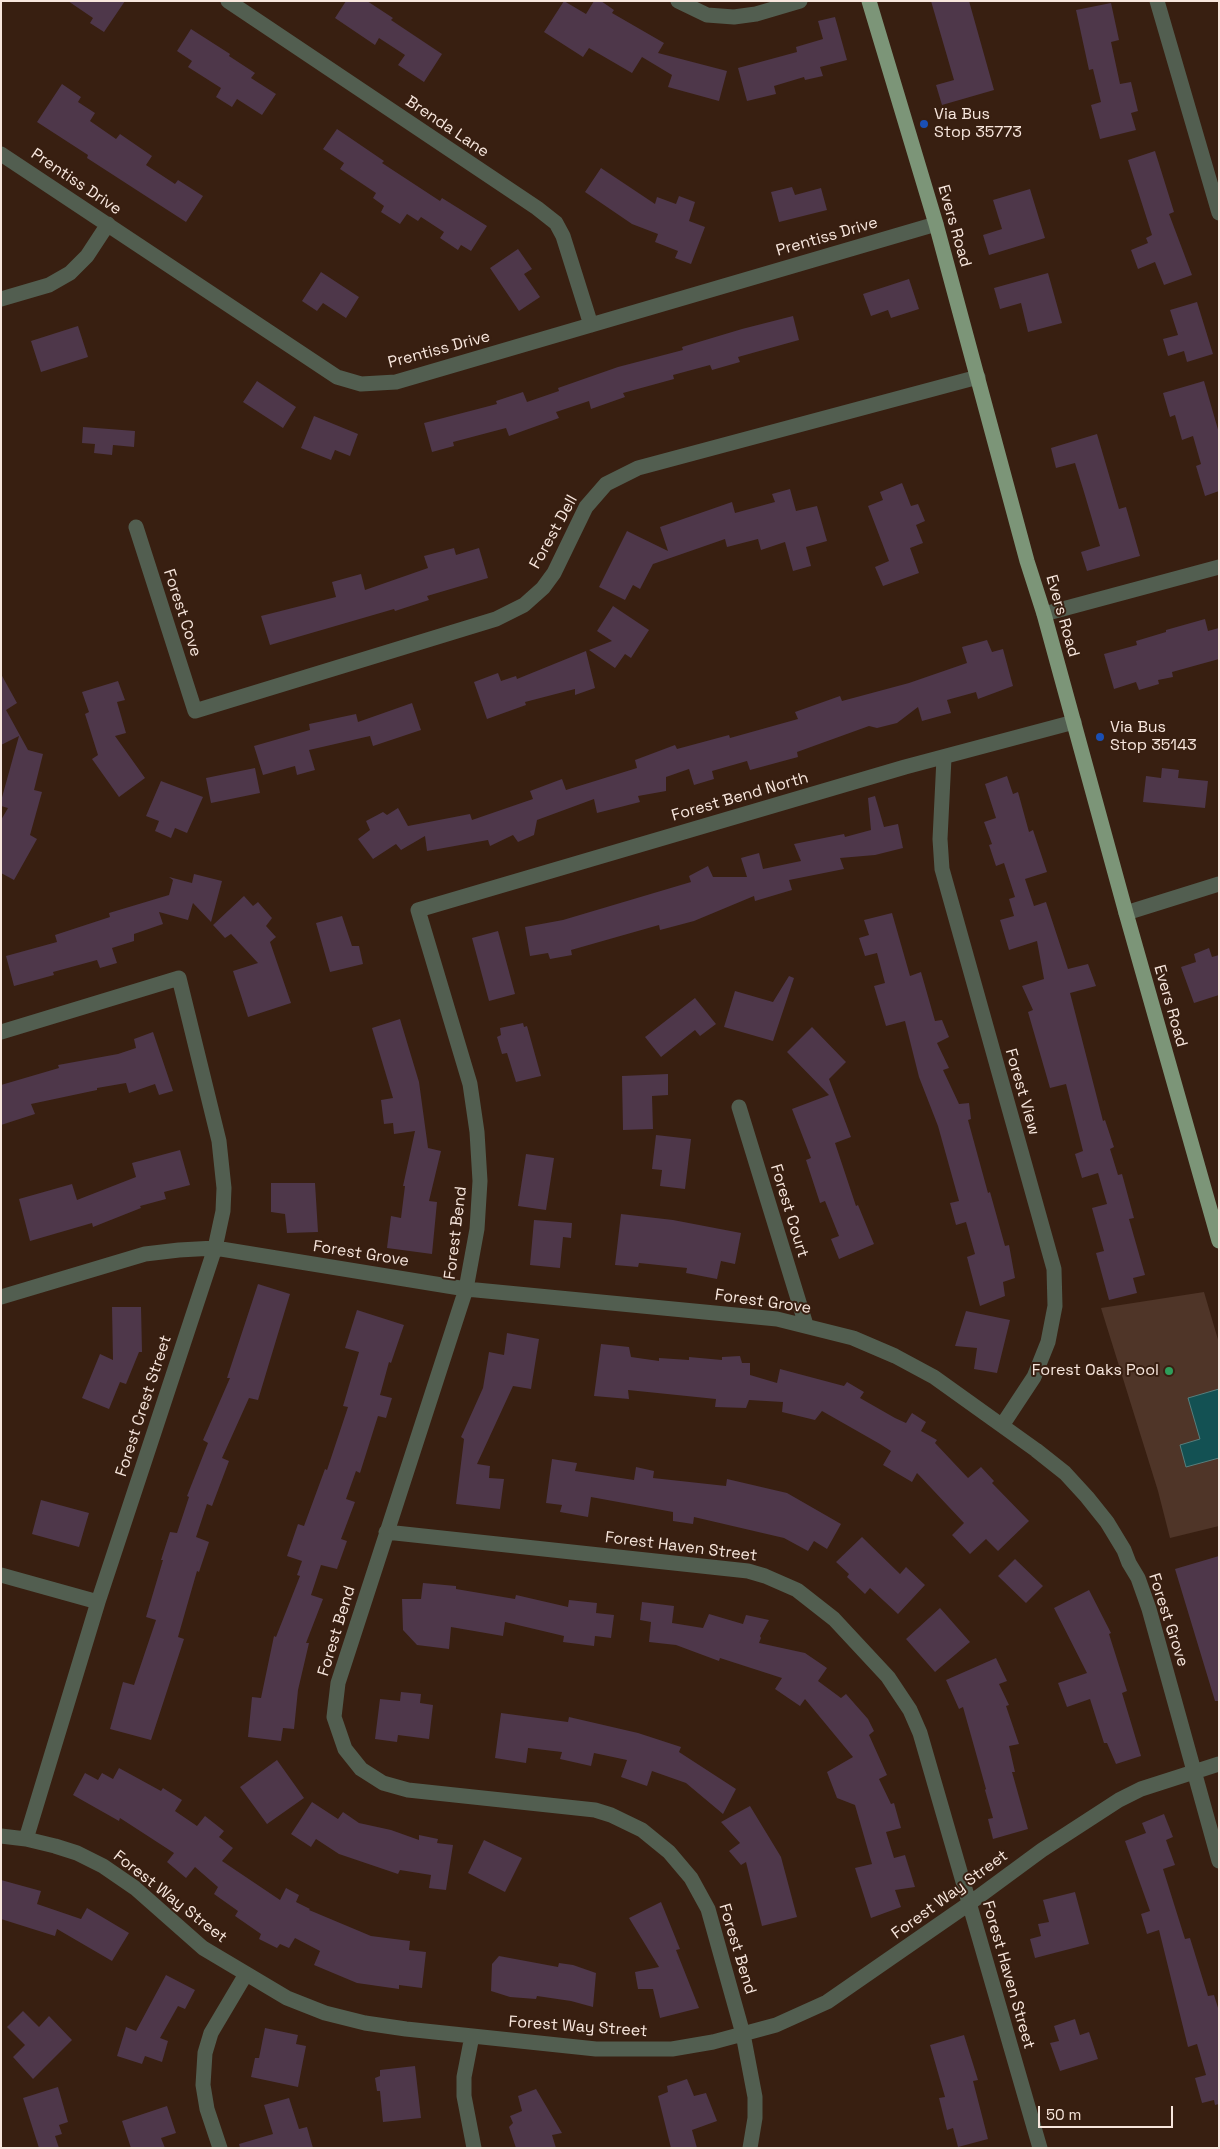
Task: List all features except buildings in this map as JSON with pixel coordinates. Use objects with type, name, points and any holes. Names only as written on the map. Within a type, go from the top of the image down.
[{"type":"main road","name":"Evers Road","points":[[869,1],[936,224],[1027,560],[1044,614],[1219,1241]]},
{"type":"street","name":"Brenda Lane","points":[[228,1],[538,208],[556,222],[563,236],[591,325]]},
{"type":"street","points":[[678,1],[707,15],[734,17],[756,14],[800,1]]},
{"type":"street","points":[[1157,1],[1219,213]]},
{"type":"street","name":"Prentiss Drive","points":[[1,154],[337,377],[361,384],[396,382],[936,224]]},
{"type":"street","points":[[1,299],[49,285],[70,273],[87,256],[108,224]]},
{"type":"street","name":"Forest Dell","points":[[195,711],[496,619],[524,605],[543,588],[554,573],[586,506],[606,484],[638,468],[978,377]]},
{"type":"street","name":"Forest Cove","points":[[136,527],[195,711]]},
{"type":"street","points":[[1044,614],[1219,566]]},
{"type":"street","name":"Forest Bend North","points":[[418,910],[905,767],[1074,722]]},
{"type":"street","name":"Forest View","points":[[944,758],[940,839],[942,869],[1054,1269],[1055,1306],[1048,1342],[1034,1377],[1003,1424]]},
{"type":"street","points":[[1126,913],[1219,884]]},
{"type":"street","name":"Forest Bend","points":[[418,910],[470,1084],[478,1132],[480,1180],[477,1229],[466,1288],[338,1683],[334,1717],[345,1750],[361,1769],[383,1783],[400,1788],[595,1810],[619,1818],[642,1830],[681,1864],[692,1878],[708,1909],[744,2034],[755,2098],[755,2118],[750,2148]]},
{"type":"street","name":"Forest Crest Street","points":[[1,1032],[179,978],[220,1141],[223,1164],[223,1211],[215,1248],[98,1602],[26,1839]]},
{"type":"street","name":"Forest Court","points":[[739,1107],[806,1325]]},
{"type":"street","name":"Forest Grove","points":[[1,1297],[145,1254],[215,1248],[466,1288],[777,1319],[853,1338],[895,1356],[934,1377],[1003,1424],[1065,1474],[1097,1509],[1124,1550],[1138,1578],[1149,1609],[1219,1862]]},
{"type":"street","name":"Forest Haven Street","points":[[386,1532],[730,1568],[765,1576],[797,1590],[834,1619],[888,1677],[910,1710],[920,1733],[1040,2148]]},
{"type":"street","points":[[1,1575],[98,1602]]},
{"type":"street","name":"Forest Way Street","points":[[1,1836],[26,1839],[76,1853],[103,1866],[135,1888],[204,1948],[287,1998],[325,2013],[389,2027],[596,2049],[672,2049],[713,2042],[776,2025],[827,2002],[970,1903],[1042,1850],[1119,1800],[1141,1789],[1219,1764]]},
{"type":"street","points":[[220,2148],[207,2109],[203,2085],[205,2053],[211,2033],[246,1974]]},
{"type":"street","points":[[472,2036],[464,2077],[464,2096],[474,2148]]},
{"type":"shaded area","name":"Forest Oaks Pool","points":[[1204,1292],[1219,1343],[1219,1526],[1170,1538],[1158,1491],[1101,1308]]},
{"type":"water","points":[[1219,1389],[1219,1458],[1186,1467],[1180,1445],[1200,1439],[1188,1398]]},
{"type":"place","name":"Via Bus Stop 35773","points":[[924,124]]},
{"type":"place","name":"Via Bus Stop 35143","points":[[1100,737]]},
{"type":"place","name":"Forest Oaks Pool","points":[[1169,1371]]}]
